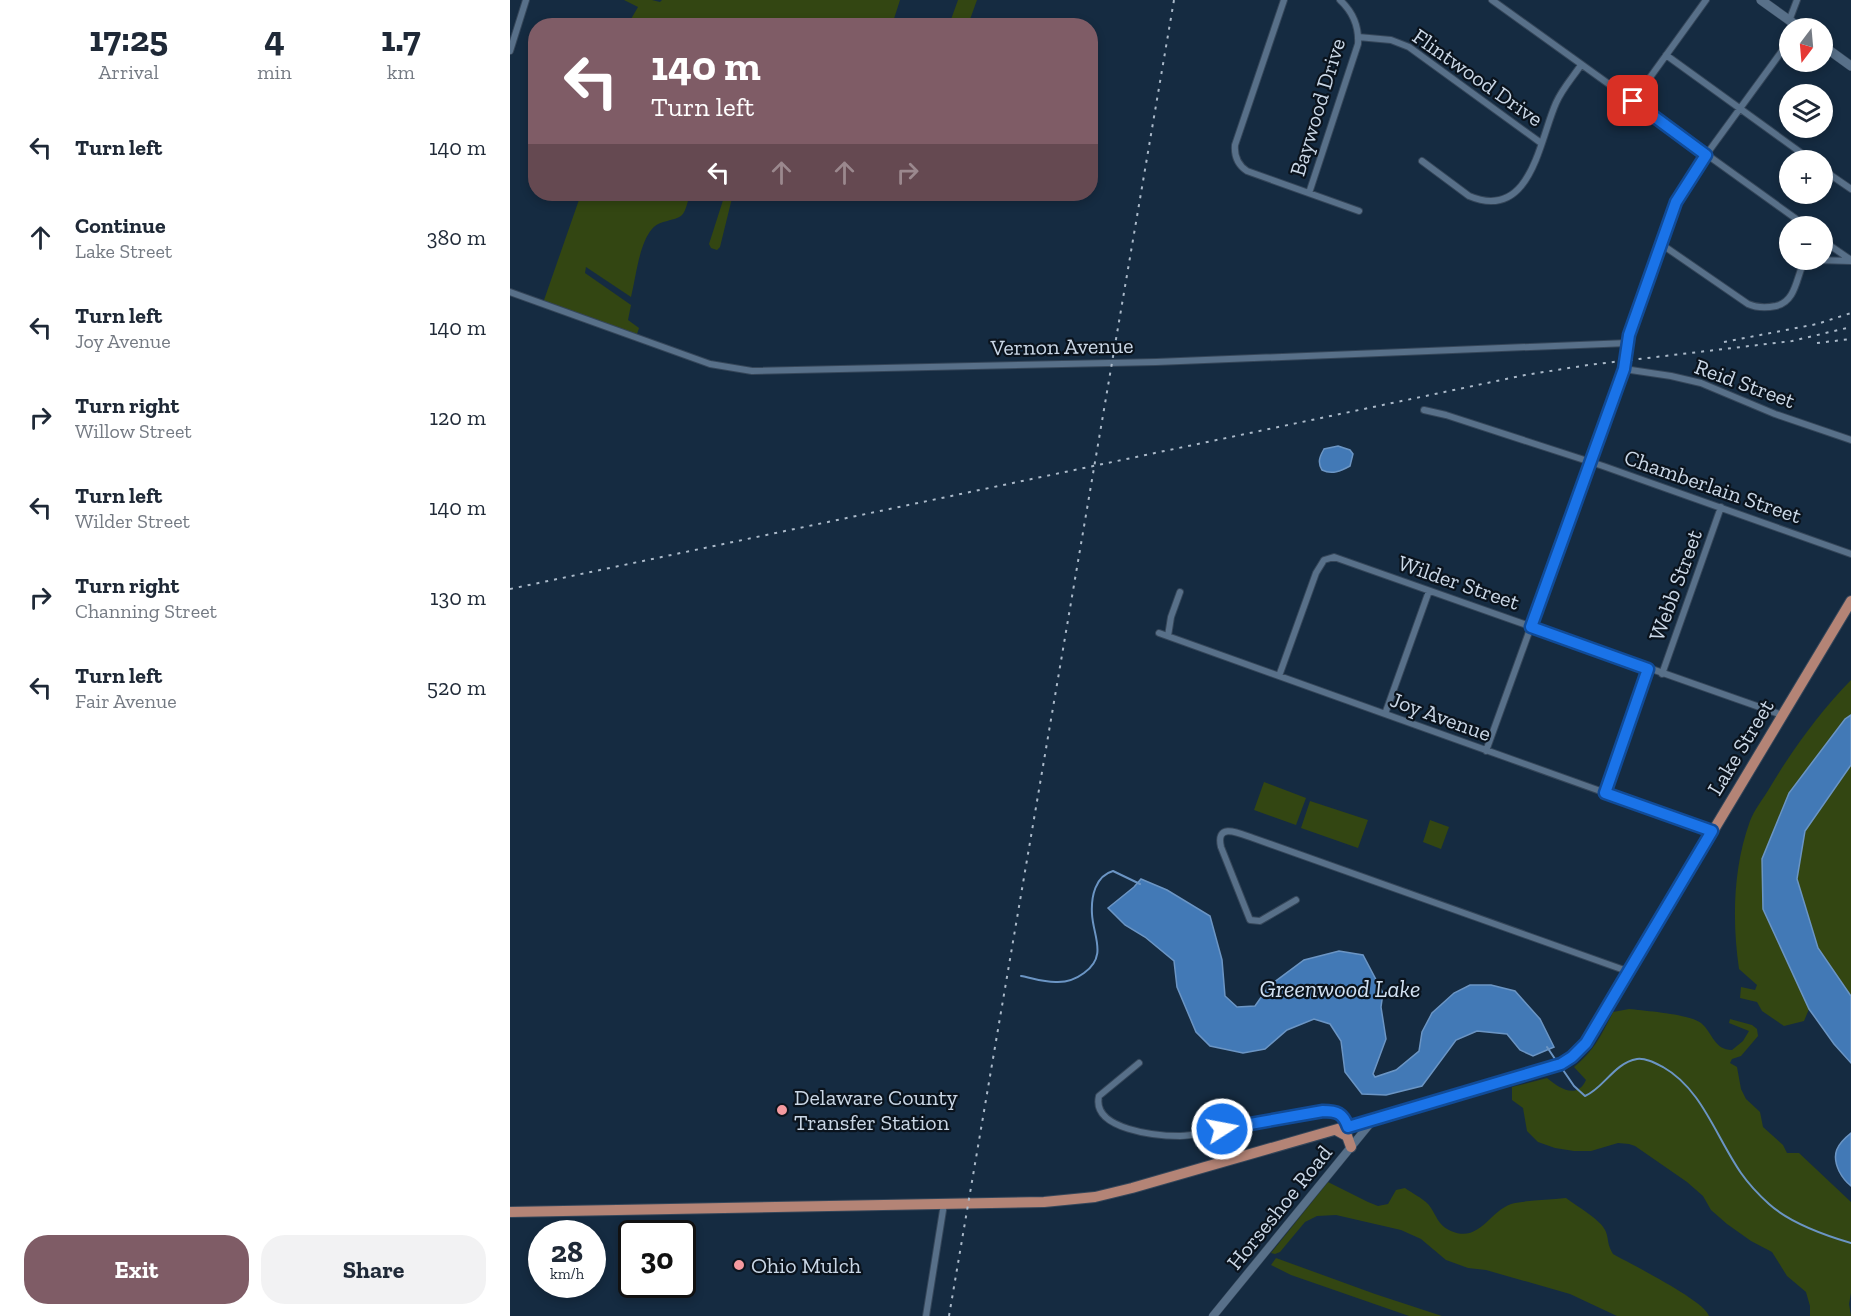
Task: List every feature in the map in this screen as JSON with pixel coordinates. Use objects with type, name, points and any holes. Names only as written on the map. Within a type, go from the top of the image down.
[{"type":"main road","points":[[1761,0],[1786,18]]},
{"type":"main road","points":[[1833,53],[1851,66]]},
{"type":"main road","name":"Lake Street","points":[[1373,1120],[1557,1066],[1572,1057],[1586,1043],[1851,601]]},
{"type":"main road","points":[[510,1212],[1044,1202],[1095,1197],[1373,1120]]},
{"type":"main road","points":[[1336,1130],[1347,1136],[1351,1147]]},
{"type":"street","points":[[510,51],[526,0]]},
{"type":"street","points":[[1284,0],[1234,152],[1239,164],[1247,171],[1359,211]]},
{"type":"street","name":"Baywood Drive","points":[[1309,193],[1355,58],[1358,37],[1352,14],[1341,0]]},
{"type":"street","points":[[1492,0],[1792,216]]},
{"type":"street","points":[[1633,101],[1706,0]]},
{"type":"street","points":[[1791,18],[1797,0]]},
{"type":"street","name":"Flintwood Drive","points":[[1358,37],[1391,40],[1409,47],[1541,143]]},
{"type":"street","points":[[1666,55],[1797,150]]},
{"type":"street","points":[[1486,751],[1624,369],[1628,343],[1678,197],[1779,55]]},
{"type":"street","points":[[1422,161],[1469,195],[1484,200],[1498,200],[1514,193],[1526,181],[1556,102],[1581,65]]},
{"type":"street","points":[[1833,177],[1851,189]]},
{"type":"street","points":[[1661,244],[1748,304],[1763,308],[1780,305],[1790,298],[1800,270]]},
{"type":"street","points":[[1833,248],[1851,261]]},
{"type":"street","points":[[1833,260],[1851,261]]},
{"type":"street","name":"Vernon Avenue","points":[[510,292],[710,364],[752,371],[1156,362],[1628,343]]},
{"type":"street","name":"Reid Street","points":[[1624,369],[1701,383],[1775,414],[1851,440]]},
{"type":"street","name":"Chamberlain Street","points":[[1424,410],[1446,415],[1590,462],[1851,554]]},
{"type":"street","name":"Webb Street","points":[[1662,674],[1721,507]]},
{"type":"street","name":"Wilder Street","points":[[1279,676],[1316,573],[1322,562],[1334,557],[1782,715]]},
{"type":"street","points":[[1385,714],[1429,591]]},
{"type":"street","points":[[1168,636],[1171,617],[1180,592]]},
{"type":"street","name":"Joy Avenue","points":[[1159,633],[1712,831]]},
{"type":"street","points":[[1605,793],[1648,669]]},
{"type":"street","points":[[1296,900],[1260,921],[1250,920],[1221,847],[1222,833],[1228,831],[1253,838],[1627,972]]},
{"type":"street","points":[[1139,1063],[1099,1096],[1101,1114],[1115,1125],[1181,1136],[1323,1111],[1341,1114],[1348,1127]]},
{"type":"street","name":"Horseshoe Road","points":[[1213,1316],[1373,1120]]},
{"type":"street","points":[[926,1316],[944,1204]]},
{"type":"green space","points":[[624,0],[660,2],[662,0],[900,0],[894,18],[632,18],[638,7]]},
{"type":"green space","points":[[958,0],[977,0],[971,18],[952,18]]},
{"type":"green space","points":[[579,201],[688,201],[682,215],[656,226],[648,235],[641,252],[631,297],[586,267],[585,273],[631,305],[628,320],[639,328],[637,334],[633,335],[543,303]]},
{"type":"green space","points":[[723,201],[731,201],[720,247],[717,250],[711,248],[709,244]]},
{"type":"green space","points":[[1851,680],[1851,715],[1789,793],[1800,986],[1809,1009],[1804,1021],[1784,1026],[1762,1011],[1757,1002],[1740,998],[1741,987],[1755,990],[1757,985],[1739,969],[1735,913],[1740,857],[1750,821],[1756,809],[1807,732]]},
{"type":"green space","points":[[1851,765],[1851,996],[1818,948],[1797,879],[1805,831]]},
{"type":"green space","points":[[1264,782],[1306,798],[1296,825],[1254,810]]},
{"type":"green space","points":[[1310,801],[1368,820],[1358,848],[1301,828]]},
{"type":"green space","points":[[1430,820],[1449,827],[1441,849],[1423,842]]},
{"type":"green space","points":[[1629,1009],[1667,1013],[1695,1020],[1705,1027],[1717,1044],[1732,1050],[1743,1041],[1749,1031],[1729,1023],[1730,1019],[1752,1025],[1757,1029],[1758,1036],[1741,1056],[1732,1059],[1730,1063],[1737,1067],[1741,1089],[1746,1099],[1760,1112],[1763,1127],[1783,1145],[1787,1153],[1799,1153],[1851,1202],[1849,1304],[1851,1316],[1810,1316],[1806,1292],[1787,1276],[1772,1252],[1727,1224],[1711,1210],[1703,1196],[1687,1182],[1635,1146],[1618,1143],[1591,1151],[1574,1151],[1538,1142],[1527,1131],[1523,1108],[1512,1100],[1512,1087],[1547,1078],[1562,1088],[1578,1090],[1586,1080],[1574,1067],[1592,1048],[1613,1012]]},
{"type":"green space","points":[[1328,1182],[1378,1206],[1388,1204],[1396,1190],[1405,1188],[1428,1204],[1443,1226],[1461,1234],[1478,1229],[1506,1206],[1527,1201],[1566,1198],[1604,1227],[1613,1254],[1682,1292],[1704,1309],[1709,1316],[1617,1316],[1570,1294],[1486,1270],[1468,1268],[1446,1260],[1421,1239],[1401,1230],[1336,1215],[1317,1216],[1305,1222],[1280,1252],[1271,1253]]},
{"type":"green space","points":[[1276,1258],[1442,1316],[1409,1316],[1291,1275],[1271,1265]]},
{"type":"water","points":[[1338,446],[1350,450],[1353,454],[1350,466],[1333,472],[1322,470],[1319,462],[1324,449]]},
{"type":"water","points":[[1851,715],[1851,765],[1805,831],[1797,879],[1818,948],[1851,996],[1851,1063],[1809,1009],[1763,909],[1762,859],[1789,793],[1845,719]]},
{"type":"water","name":"Greenwood Lake","points":[[1141,879],[1167,890],[1210,916],[1222,960],[1225,996],[1237,1007],[1255,1006],[1269,986],[1304,960],[1339,951],[1363,955],[1383,993],[1381,1007],[1386,1039],[1373,1074],[1375,1077],[1396,1070],[1419,1051],[1422,1032],[1432,1013],[1454,993],[1470,985],[1491,985],[1515,991],[1540,1019],[1554,1047],[1533,1056],[1520,1050],[1507,1034],[1477,1031],[1456,1040],[1422,1086],[1386,1095],[1362,1094],[1345,1072],[1341,1041],[1330,1024],[1314,1019],[1287,1030],[1265,1049],[1243,1053],[1210,1046],[1196,1032],[1177,987],[1174,961],[1145,937],[1125,925],[1108,908]]},
{"type":"water","points":[[1851,1133],[1851,1186],[1840,1173],[1836,1154],[1839,1145]]},
{"type":"waterway","points":[[1021,976],[1049,982],[1062,982],[1072,980],[1084,973],[1096,960],[1097,945],[1092,907],[1093,894],[1098,882],[1113,871],[1140,884]]},
{"type":"waterway","points":[[1547,1047],[1557,1062]]},
{"type":"waterway","points":[[1561,1067],[1574,1086],[1585,1096],[1629,1061],[1644,1059],[1663,1067],[1677,1076],[1698,1101],[1741,1173],[1765,1200],[1777,1211],[1797,1223],[1851,1243]]},
{"type":"railway","points":[[949,1316],[1174,0]]},
{"type":"railway","points":[[1724,342],[1817,324],[1851,313]]},
{"type":"railway","points":[[510,589],[1525,375],[1588,365],[1792,341],[1851,327]]},
{"type":"railway","points":[[1817,343],[1851,339]]},
{"type":"place","name":"Delaware County Transfer Station","points":[[782,1110]]},
{"type":"place","name":"Ohio Mulch","points":[[739,1265]]},
{"type":"route","points":[[1222,1129],[1323,1111],[1341,1114],[1348,1127],[1561,1064],[1586,1043],[1712,831],[1605,793],[1648,669],[1531,627],[1624,369],[1629,335],[1676,202],[1706,155],[1633,101]]}]
